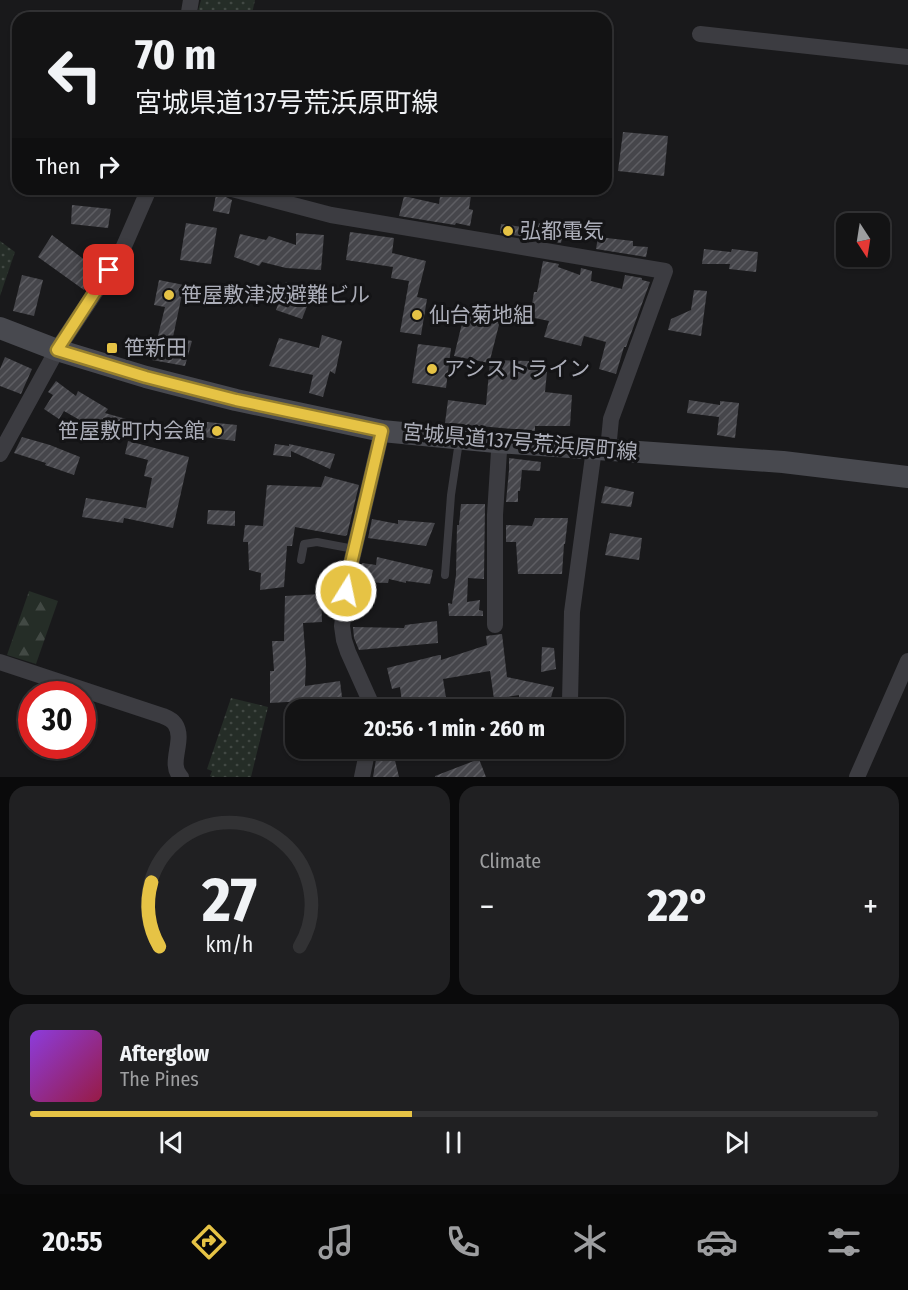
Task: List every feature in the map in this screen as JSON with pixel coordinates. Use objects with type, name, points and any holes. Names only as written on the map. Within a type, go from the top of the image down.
[{"type":"main road","name":"宮城県道137号荒浜原町線","points":[[0,328],[57,350],[146,377],[236,400],[382,431],[496,442],[783,462],[908,477]]},
{"type":"street","points":[[700,34],[908,57]]},
{"type":"street","points":[[0,454],[57,350],[121,253],[146,195]]},
{"type":"street","points":[[255,195],[331,215],[664,271],[601,449],[575,584],[570,699]]},
{"type":"street","points":[[369,699],[348,652],[342,626],[349,572],[382,431]]},
{"type":"street","points":[[495,625],[495,515],[499,451]]},
{"type":"street","points":[[857,777],[908,661]]},
{"type":"street","points":[[0,662],[169,719],[177,728],[179,737],[176,766],[181,777]]},
{"type":"street","points":[[362,777],[366,759]]},
{"type":"lane","points":[[445,575],[451,495],[458,448]]},
{"type":"lane","points":[[301,560],[304,544],[317,542],[354,549]]},
{"type":"green space","points":[[201,0],[255,0],[252,12],[198,12]]},
{"type":"green space","points":[[0,241],[15,252],[0,296]]},
{"type":"green space","points":[[29,591],[58,601],[36,664],[7,655]]},
{"type":"green space","points":[[231,698],[268,707],[251,777],[212,777],[210,776],[212,771],[207,769]]},
{"type":"building","points":[[623,132],[668,136],[664,176],[618,171]]},
{"type":"building","points":[[216,195],[224,195],[232,200],[229,214],[213,211]]},
{"type":"building","points":[[440,195],[471,195],[469,209],[473,210],[470,226],[399,216],[404,196],[439,204]]},
{"type":"building","points":[[72,205],[111,209],[108,228],[71,224]]},
{"type":"building","points":[[186,223],[217,228],[211,264],[180,260]]},
{"type":"building","points":[[539,223],[564,227],[561,243],[500,233],[501,224],[537,229]]},
{"type":"building","points":[[350,232],[394,238],[392,253],[426,261],[417,297],[427,299],[421,335],[400,332],[409,281],[391,278],[393,267],[346,260]]},
{"type":"building","points":[[296,233],[324,235],[321,270],[286,268],[262,262],[259,266],[234,257],[240,234],[266,240],[269,236],[296,245]]},
{"type":"building","points":[[52,235],[86,261],[94,246],[108,254],[84,290],[38,257]]},
{"type":"building","points":[[598,237],[633,241],[633,246],[648,247],[646,257],[596,249]]},
{"type":"building","points":[[704,249],[758,252],[756,272],[729,269],[730,264],[702,264]]},
{"type":"building","points":[[543,261],[559,264],[558,267],[580,275],[581,268],[592,271],[591,281],[622,289],[625,275],[650,282],[626,347],[624,347],[616,374],[599,369],[606,342],[584,336],[581,346],[544,337],[549,321],[530,317]]},
{"type":"building","points":[[22,275],[43,280],[34,316],[13,311]]},
{"type":"building","points":[[159,280],[184,285],[173,337],[192,341],[185,366],[152,360],[165,307],[154,305]]},
{"type":"building","points":[[286,282],[313,291],[302,319],[276,310]]},
{"type":"building","points":[[694,290],[707,291],[701,336],[668,330],[671,319],[691,310]]},
{"type":"building","points":[[466,307],[502,313],[490,360],[529,361],[528,368],[547,372],[545,392],[572,395],[570,426],[535,426],[535,431],[445,423],[448,400],[486,405],[490,361],[489,363],[454,356]]},
{"type":"building","points":[[322,335],[342,341],[335,374],[330,371],[323,397],[309,393],[313,375],[269,366],[279,338],[319,348]]},
{"type":"building","points":[[418,344],[451,348],[446,388],[412,383]]},
{"type":"building","points":[[5,357],[32,369],[21,394],[0,386],[0,369]]},
{"type":"building","points":[[56,381],[76,396],[78,391],[108,409],[105,413],[144,424],[143,430],[119,428],[117,437],[104,434],[64,411],[59,419],[44,409],[53,395],[48,392]]},
{"type":"building","points":[[689,400],[720,405],[720,401],[739,403],[735,438],[717,435],[719,417],[687,413]]},
{"type":"building","name":"笹屋敷町内会館","points":[[197,421],[237,425],[235,441],[196,436]]},
{"type":"building","points":[[22,437],[80,457],[74,475],[14,453]]},
{"type":"building","points":[[128,441],[189,457],[173,528],[124,518],[123,523],[82,517],[86,498],[146,508],[152,478],[144,476],[148,460],[125,454]]},
{"type":"building","points":[[275,444],[289,446],[289,444],[335,454],[330,469],[291,451],[291,457],[273,455]]},
{"type":"building","points":[[509,458],[541,462],[540,471],[522,470],[518,502],[506,502]]},
{"type":"building","points":[[325,476],[359,485],[347,535],[295,527],[292,546],[287,546],[284,587],[260,590],[261,573],[249,570],[248,542],[243,542],[245,525],[263,526],[267,485],[321,487]]},
{"type":"building","points":[[605,486],[634,492],[631,507],[601,503]]},
{"type":"building","points":[[461,504],[485,504],[484,579],[468,578],[467,602],[480,600],[479,610],[483,611],[483,616],[449,616],[448,603],[452,604],[456,575],[457,525],[459,525]]},
{"type":"building","points":[[208,510],[235,511],[235,526],[207,524]]},
{"type":"building","points":[[535,518],[568,518],[562,574],[518,574],[516,542],[506,542],[506,525],[532,526]]},
{"type":"building","points":[[372,519],[398,524],[398,520],[435,523],[426,546],[368,538]]},
{"type":"building","points":[[610,533],[642,538],[639,560],[605,555]]},
{"type":"building","points":[[377,557],[433,570],[430,584],[406,581],[406,583],[389,579],[388,583],[358,582],[362,563],[376,565]]},
{"type":"building","points":[[321,594],[322,622],[303,623],[305,686],[340,681],[342,697],[285,699],[285,702],[270,703],[270,671],[274,671],[272,641],[284,641],[285,596]]},
{"type":"building","points":[[437,621],[438,643],[359,650],[354,638],[353,627],[404,628],[405,625]]},
{"type":"building","points":[[502,634],[507,677],[554,687],[551,699],[519,699],[519,695],[494,699],[490,671],[443,679],[446,699],[402,699],[400,687],[392,689],[387,668],[439,655],[441,655],[441,660],[487,645],[486,636]]},
{"type":"building","points":[[542,647],[554,648],[556,669],[541,672]]},
{"type":"building","points":[[376,759],[395,759],[399,777],[373,777]]},
{"type":"building","points":[[479,759],[486,777],[435,777]]},
{"type":"place","name":"弘都電気","points":[[508,231]]},
{"type":"place","name":"笹屋敷津波避難ビル","points":[[169,295]]},
{"type":"place","name":"仙台菊地組","points":[[417,315]]},
{"type":"place","name":"笹新田","points":[[112,348]]},
{"type":"place","name":"アシストライン","points":[[432,369]]},
{"type":"place","name":"笹屋敷町内会館","points":[[217,431]]},
{"type":"route","points":[[109,270],[57,350],[146,377],[236,400],[382,431],[346,591]]}]
